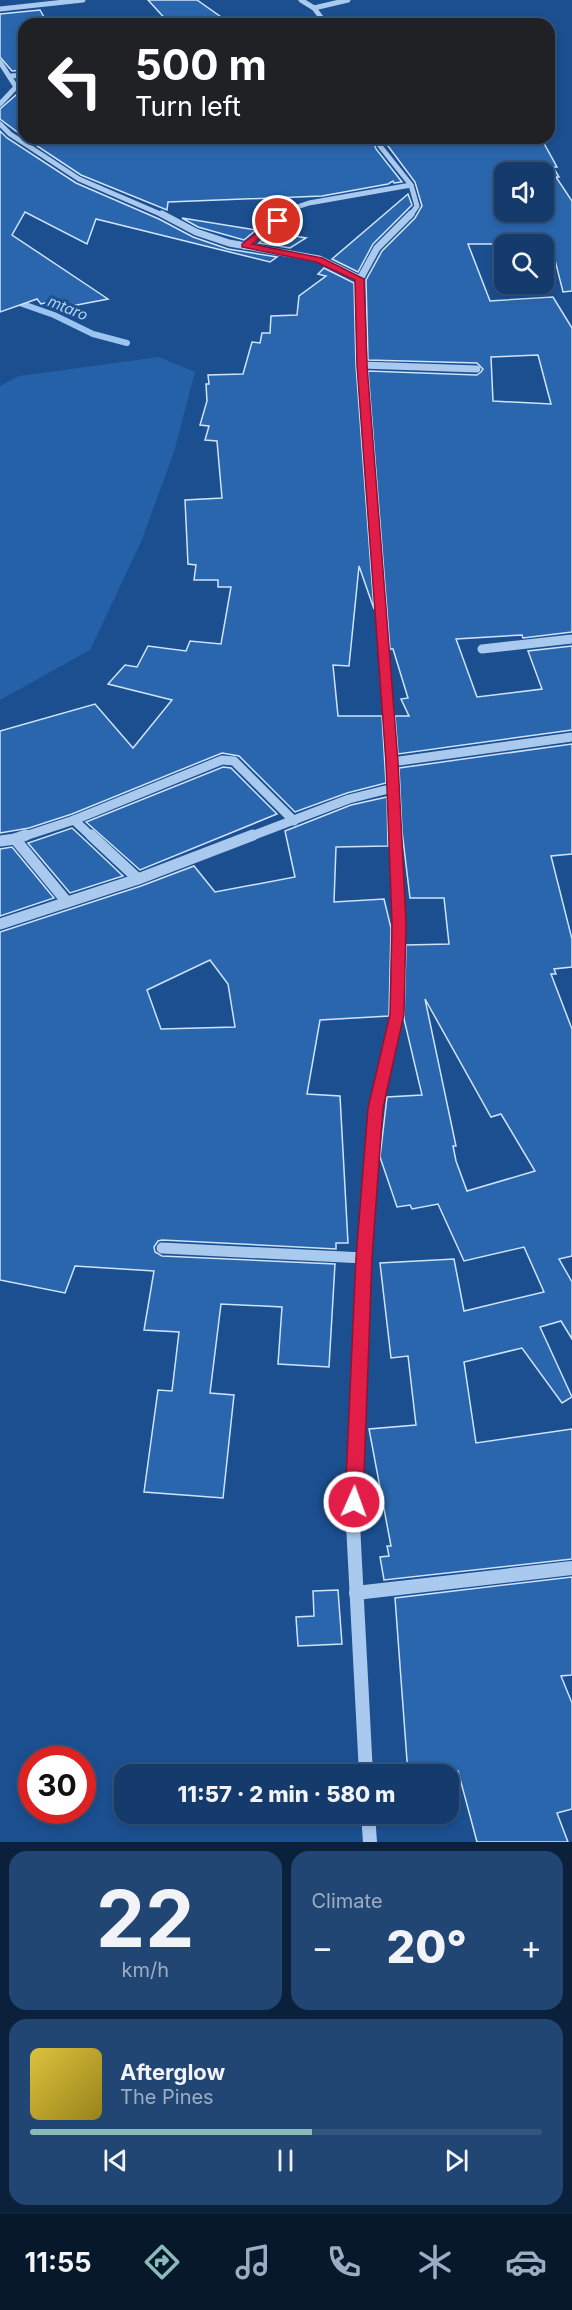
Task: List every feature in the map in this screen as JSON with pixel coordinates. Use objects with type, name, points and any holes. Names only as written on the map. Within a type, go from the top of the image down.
[{"type":"street","points":[[0,9],[83,0]]},
{"type":"street","points":[[301,0],[314,8],[322,18]]},
{"type":"street","points":[[314,8],[348,0]]},
{"type":"street","points":[[0,62],[16,87],[0,104]]},
{"type":"street","points":[[11,76],[18,75]]},
{"type":"street","points":[[0,124],[18,139]]},
{"type":"street","points":[[0,136],[10,134]]},
{"type":"street","points":[[25,144],[79,179],[153,209],[196,232],[245,246],[319,260],[360,279]]},
{"type":"street","points":[[366,1764],[353,1524],[364,1258],[376,1108],[397,1014],[399,923],[392,762],[362,365],[360,279],[377,248],[405,222],[417,206],[411,185],[379,144]]},
{"type":"street","points":[[245,246],[294,208],[309,203],[411,185]]},
{"type":"street","points":[[362,365],[477,369]]},
{"type":"street","points":[[482,649],[572,639]]},
{"type":"street","points":[[392,762],[572,737]]},
{"type":"street","points":[[0,841],[15,839],[75,820],[222,760],[234,761],[294,820]]},
{"type":"street","points":[[0,924],[138,879],[350,799],[393,788]]},
{"type":"street","points":[[75,820],[138,879]]},
{"type":"street","points":[[15,839],[68,902]]},
{"type":"street","points":[[162,1248],[364,1258]]},
{"type":"street","points":[[357,1593],[572,1568]]},
{"type":"street","points":[[369,1824],[370,1842]]},
{"type":"shaded area","points":[[159,357],[195,372],[174,452],[141,542],[90,650],[0,700],[0,386],[19,376]]},
{"type":"building","points":[[148,0],[197,0],[222,18],[164,18]]},
{"type":"building","points":[[40,10],[45,18],[18,18],[18,70],[12,71],[0,57],[0,14]]},
{"type":"building","points":[[16,95],[18,98],[18,132],[0,119],[0,109]]},
{"type":"building","points":[[0,131],[7,138],[76,183],[159,219],[193,237],[228,249],[277,257],[270,262],[96,219],[87,244],[25,212],[12,235],[108,299],[56,309],[49,302],[41,304],[37,299],[0,312]]},
{"type":"building","points":[[34,144],[374,144],[402,182],[394,183],[393,181],[388,184],[322,196],[168,202],[167,210],[81,175]]},
{"type":"building","points":[[386,144],[544,144],[557,167],[554,167],[554,162],[494,162],[494,222],[554,222],[554,169],[559,177],[556,177],[572,201],[572,291],[563,292],[554,256],[554,234],[494,234],[494,244],[468,244],[490,301],[553,297],[572,328],[572,632],[523,638],[522,635],[456,639],[477,697],[542,689],[528,651],[572,646],[572,730],[398,754],[395,716],[409,716],[401,699],[408,698],[393,649],[390,649],[368,371],[477,375],[483,369],[477,363],[368,360],[366,280],[382,251],[415,218],[422,206],[415,182]],"holes":[[[538,355],[551,404],[493,401],[491,357]]]},
{"type":"building","points":[[408,194],[412,205],[373,244],[358,272],[332,259]]},
{"type":"building","points":[[182,218],[256,230],[244,240],[198,227]]},
{"type":"building","points":[[272,232],[306,238],[290,248],[259,243]]},
{"type":"building","points":[[324,268],[354,283],[356,365],[374,609],[359,566],[349,666],[333,665],[338,716],[382,716],[386,783],[347,793],[295,812],[239,756],[222,753],[72,814],[29,828],[0,833],[0,731],[95,704],[133,748],[172,700],[108,684],[125,665],[137,667],[148,646],[186,651],[190,641],[221,644],[231,587],[218,587],[218,580],[194,580],[196,565],[188,564],[185,500],[222,498],[217,441],[205,440],[209,426],[200,425],[207,401],[208,375],[243,374],[252,342],[260,343],[262,333],[270,333],[271,316],[297,315],[299,296],[326,276],[318,274]]},
{"type":"building","points":[[572,744],[572,854],[551,856],[572,939],[572,967],[554,969],[556,974],[551,974],[572,1029],[572,1256],[559,1259],[572,1282],[572,1339],[561,1321],[540,1327],[572,1397],[562,1403],[522,1348],[464,1362],[476,1443],[572,1429],[572,1559],[384,1580],[380,1557],[389,1556],[387,1546],[391,1546],[369,1429],[416,1425],[408,1356],[391,1358],[380,1263],[454,1259],[464,1311],[544,1292],[524,1247],[464,1261],[438,1204],[412,1209],[410,1205],[397,1207],[380,1157],[387,1097],[422,1095],[404,1019],[406,945],[449,944],[444,898],[410,898],[402,831],[399,768]],"holes":[[[425,999],[491,1117],[501,1114],[535,1171],[467,1191],[456,1161],[453,1146],[456,1146]]]},
{"type":"building","points":[[223,767],[231,768],[277,814],[140,870],[86,822]]},
{"type":"building","points":[[387,797],[388,846],[336,847],[334,902],[384,899],[391,928],[389,1016],[320,1020],[307,1094],[340,1096],[348,1243],[336,1243],[336,1249],[162,1240],[158,1241],[154,1247],[155,1252],[162,1256],[335,1264],[329,1367],[278,1364],[282,1307],[221,1304],[210,1393],[234,1395],[223,1498],[144,1492],[158,1390],[172,1391],[179,1332],[144,1330],[154,1271],[75,1266],[65,1293],[0,1280],[0,932],[141,886],[194,866],[215,892],[295,877],[285,831],[351,805]],"holes":[[[210,960],[228,984],[235,1027],[161,1029],[147,990]]]},
{"type":"building","points":[[72,828],[123,876],[70,893],[28,843]]},
{"type":"building","points":[[12,847],[54,898],[0,916],[0,849]]},
{"type":"building","points":[[572,1577],[572,1675],[561,1676],[572,1703],[572,1809],[557,1813],[568,1842],[477,1842],[459,1775],[459,1764],[407,1764],[395,1598]]},
{"type":"building","points":[[338,1590],[342,1644],[298,1646],[296,1617],[314,1616],[313,1591]]},
{"type":"waterway","name":"mtaro","points":[[0,296],[54,315],[93,334],[127,343]]},
{"type":"route","points":[[278,221],[245,246],[319,260],[360,279],[362,365],[392,762],[399,923],[397,1014],[376,1108],[364,1258],[354,1502]]}]
